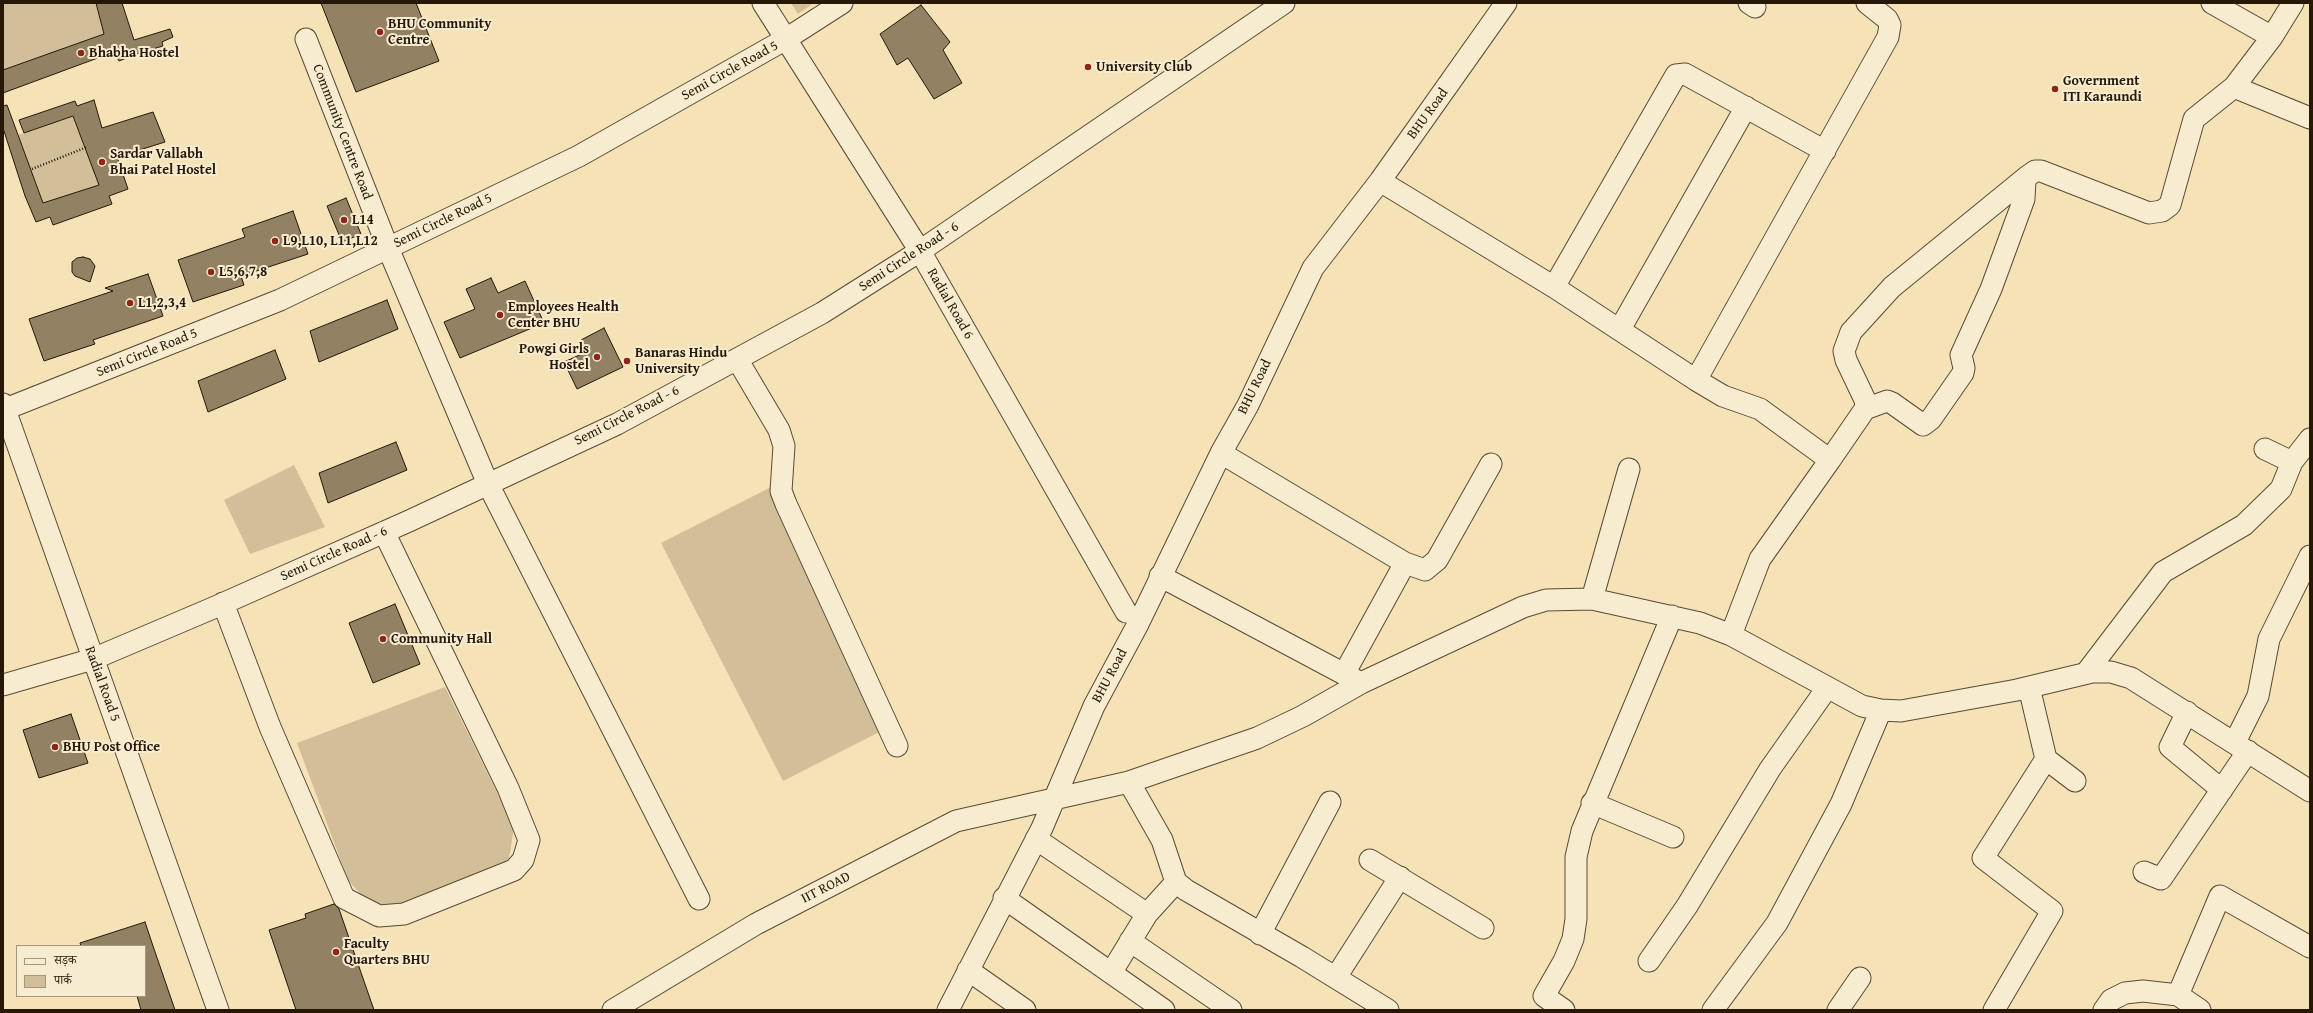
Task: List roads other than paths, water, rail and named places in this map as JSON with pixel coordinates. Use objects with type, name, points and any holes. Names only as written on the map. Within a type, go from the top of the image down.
[{"type":"street","name":"Radial Road 6","points":[[763,3],[920,251],[1126,612]]},
{"type":"street","name":"Semi Circle Road 5","points":[[4,408],[280,300],[579,156],[786,39],[842,3]]},
{"type":"street","name":"Semi Circle Road - 6","points":[[3,685],[93,659],[384,532],[617,424],[822,313],[920,251],[1284,3]]},
{"type":"street","name":"BHU Road","points":[[948,1010],[1004,898],[1036,839],[1094,706],[1138,624],[1221,453],[1248,405],[1313,268],[1380,181],[1506,3]]},
{"type":"street","points":[[1696,380],[1888,37],[1890,25],[1887,19],[1867,3]]},
{"type":"street","points":[[2212,3],[2272,37]]},
{"type":"street","points":[[1730,636],[1760,558],[1865,409],[1866,402],[1846,360],[1844,351],[1851,332],[1892,287],[2036,171],[2041,171],[2149,213],[2162,211],[2170,205],[2194,119],[2234,87],[2272,37],[2293,3]]},
{"type":"street","name":"Community Centre Road","points":[[306,39],[388,248],[488,484],[699,899]]},
{"type":"street","points":[[1554,287],[1676,76],[1686,74],[1825,151]]},
{"type":"street","points":[[2234,87],[2310,118]]},
{"type":"street","points":[[1620,329],[1746,107]]},
{"type":"street","points":[[1865,409],[1887,401],[1892,402],[1923,425],[1931,419],[1963,373],[1964,368],[1960,360],[1961,355],[1991,289],[2024,199],[2024,180]]},
{"type":"street","points":[[1380,181],[1554,287],[1696,380],[1723,396],[1760,409],[1830,460]]},
{"type":"street","points":[[737,359],[779,430],[784,446],[781,491],[897,746]]},
{"type":"street","name":"Radial Road 5","points":[[4,408],[218,1010]]},
{"type":"street","points":[[2086,674],[2163,572],[2244,525],[2281,488],[2292,462],[2310,439]]},
{"type":"street","points":[[2264,449],[2292,462]]},
{"type":"street","points":[[1221,453],[1405,563],[1425,570],[1437,560],[1491,464]]},
{"type":"street","points":[[1592,599],[1629,469]]},
{"type":"street","points":[[223,603],[270,727],[344,898],[379,916],[404,914],[514,870],[523,860],[529,840],[508,788],[384,532]]},
{"type":"street","points":[[2144,872],[2162,880],[2222,790],[2242,747],[2258,696],[2269,639],[2310,556]]},
{"type":"street","points":[[1160,576],[1353,679],[1405,563]]},
{"type":"street","name":"IIT ROAD","points":[[613,1010],[756,924],[956,821],[1129,782],[1257,738],[1303,716],[1353,679],[1523,607],[1546,600],[1592,599],[1700,623],[1730,636],[1862,706],[1881,710],[1901,711],[2029,687],[2086,674],[2111,672],[2131,678],[2310,791]]},
{"type":"street","points":[[1564,1010],[1540,1003],[1564,961],[1573,939],[1576,919],[1576,857],[1582,831],[1592,803],[1640,696],[1672,616]]},
{"type":"street","points":[[2029,687],[2046,759],[2075,781]]},
{"type":"street","points":[[1649,961],[1687,906],[1770,769],[1827,688]]},
{"type":"street","points":[[1713,1010],[1776,923],[1841,804],[1881,710]]},
{"type":"street","points":[[2187,712],[2170,747],[2222,790]]},
{"type":"street","points":[[1994,1010],[2052,911],[1983,858],[2046,759]]},
{"type":"street","points":[[1129,782],[1162,840],[1176,882],[1186,890],[1388,1010]]},
{"type":"street","points":[[1260,934],[1330,802]]},
{"type":"street","points":[[1592,803],[1673,837]]},
{"type":"street","points":[[1036,839],[1147,914]]},
{"type":"street","points":[[1370,860],[1483,928]]},
{"type":"street","points":[[1336,978],[1400,877]]},
{"type":"street","points":[[1111,973],[1147,914],[1176,882]]},
{"type":"street","points":[[2178,995],[2220,896],[2310,947]]},
{"type":"street","points":[[1004,898],[1164,1010]]},
{"type":"street","points":[[1130,941],[1231,1010]]},
{"type":"street","points":[[968,970],[1025,1010]]},
{"type":"street","points":[[1838,1010],[1860,978]]},
{"type":"street","points":[[2104,1010],[2111,1000],[2125,993],[2143,991],[2178,995],[2200,1010]]},
{"type":"place","name":"BHU Community Centre","points":[[380,32]]},
{"type":"place","name":"Bhabha Hostel","points":[[81,53]]},
{"type":"place","name":"University Club","points":[[1088,67]]},
{"type":"place","name":"Government ITI Karaundi","points":[[2055,89]]},
{"type":"place","name":"Sardar Vallabh Bhai Patel Hostel","points":[[102,162]]},
{"type":"place","name":"L14","points":[[344,220]]},
{"type":"place","name":"L9,L10, L11,L12","points":[[275,241]]},
{"type":"place","name":"L5,6,7,8","points":[[211,272]]},
{"type":"place","name":"L1,2,3,4","points":[[130,303]]},
{"type":"place","name":"Employees Health Center BHU","points":[[500,315]]},
{"type":"place","name":"Powgi Girls Hostel","points":[[597,357]]},
{"type":"place","name":"Banaras Hindu University","points":[[627,361]]},
{"type":"place","name":"Community Hall","points":[[383,639]]},
{"type":"place","name":"BHU Post Office","points":[[55,747]]},
{"type":"place","name":"Faculty Quarters BHU","points":[[336,952]]}]
